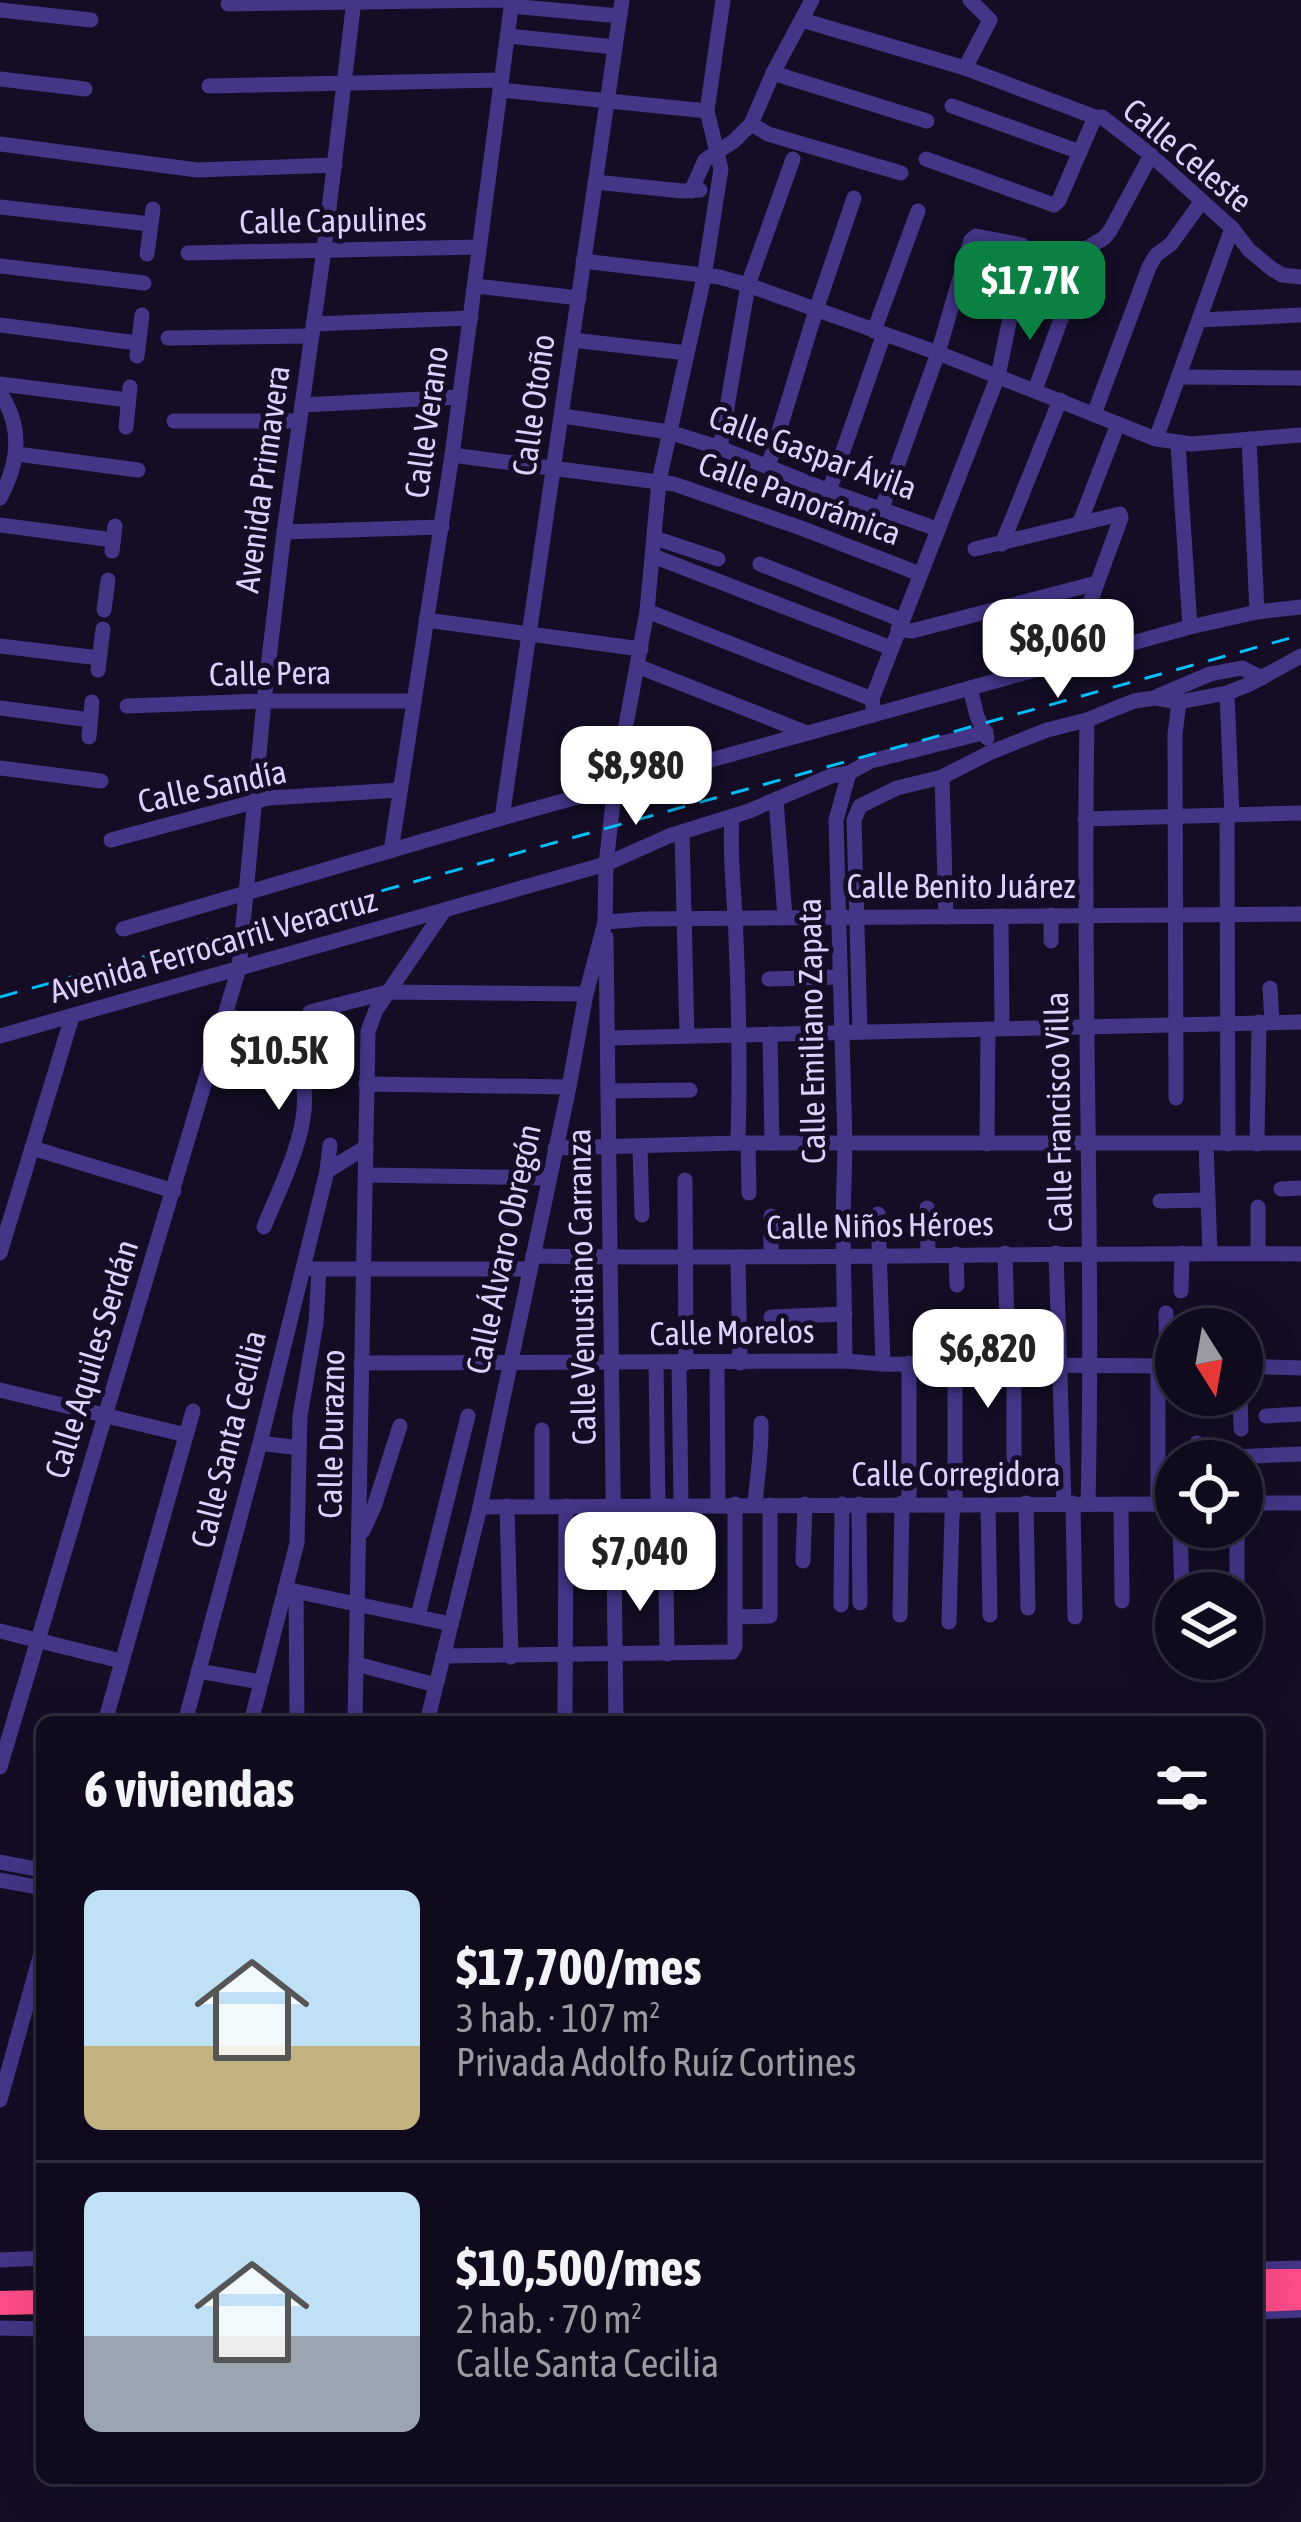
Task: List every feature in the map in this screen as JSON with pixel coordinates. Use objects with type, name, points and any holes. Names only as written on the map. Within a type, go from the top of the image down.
[{"type":"highway","points":[[1263,2281],[1301,2281]]},
{"type":"highway","points":[[0,2287],[36,2286]]},
{"type":"highway","points":[[1263,2300],[1301,2298]]},
{"type":"highway","points":[[0,2303],[36,2302]]},
{"type":"street","points":[[229,4],[512,0],[521,7],[621,8]]},
{"type":"street","name":"Calle Verano","points":[[391,851],[442,527],[512,0]]},
{"type":"street","points":[[615,785],[647,611],[659,481],[704,277],[722,169],[706,111],[723,0]]},
{"type":"street","points":[[965,68],[990,20],[970,0]]},
{"type":"street","name":"Avenida Primavera","points":[[239,968],[284,532],[354,1]]},
{"type":"street","points":[[691,191],[705,160],[751,124],[806,7]]},
{"type":"street","name":"Calle Celeste","points":[[806,7],[1110,121],[1232,228],[1249,250],[1282,275],[1301,277]]},
{"type":"street","name":"Calle Otoño","points":[[502,818],[621,8]]},
{"type":"street","points":[[0,10],[91,20]]},
{"type":"street","points":[[508,36],[615,47]]},
{"type":"street","points":[[773,73],[927,121]]},
{"type":"street","points":[[0,79],[85,89]]},
{"type":"street","points":[[209,86],[501,85],[606,103],[706,111]]},
{"type":"street","points":[[952,106],[1080,152]]},
{"type":"street","name":"Calle Celeste","points":[[926,160],[1054,206],[1095,117]]},
{"type":"street","points":[[751,124],[768,134],[902,173]]},
{"type":"street","points":[[0,144],[197,170],[335,165]]},
{"type":"street","points":[[1035,390],[1088,248],[1110,231],[1151,154]]},
{"type":"street","points":[[720,448],[748,285],[793,159]]},
{"type":"street","points":[[595,182],[718,189]]},
{"type":"street","points":[[768,467],[854,198]]},
{"type":"street","points":[[1094,414],[1149,267],[1202,201]]},
{"type":"street","points":[[0,207],[152,216],[147,254]]},
{"type":"street","points":[[829,491],[918,211]]},
{"type":"street","points":[[1156,439],[1232,228]]},
{"type":"street","name":"Calle Gaspar Ávila","points":[[873,707],[900,624],[998,376],[1022,245],[976,236],[971,240],[938,353]]},
{"type":"street","name":"Calle Capulines","points":[[188,253],[479,247]]},
{"type":"street","points":[[583,261],[719,277],[748,285],[1156,439],[1178,444],[1301,435]]},
{"type":"street","points":[[0,266],[144,282]]},
{"type":"street","points":[[476,286],[579,298]]},
{"type":"street","points":[[0,325],[137,349],[142,315]]},
{"type":"street","points":[[1198,320],[1301,315]]},
{"type":"street","points":[[168,338],[471,318]]},
{"type":"street","points":[[572,340],[687,353]]},
{"type":"street","points":[[882,508],[938,353]]},
{"type":"street","points":[[1179,377],[1301,378]]},
{"type":"street","points":[[0,498],[11,478],[16,429],[0,388],[129,394],[126,427]]},
{"type":"street","points":[[174,421],[460,397]]},
{"type":"street","points":[[1002,544],[1060,400]]},
{"type":"street","name":"Calle Gaspar Ávila","points":[[563,416],[669,432],[937,529]]},
{"type":"street","points":[[1080,522],[1118,424]]},
{"type":"street","points":[[1249,440],[1257,612]]},
{"type":"street","points":[[1178,444],[1190,627]]},
{"type":"street","points":[[16,454],[138,470]]},
{"type":"street","name":"Calle Panorámica","points":[[452,455],[659,481],[920,574]]},
{"type":"street","points":[[975,549],[1120,514],[1069,660]]},
{"type":"street","points":[[0,525],[114,539]]},
{"type":"street","points":[[284,532],[442,527]]},
{"type":"street","points":[[655,538],[718,560]]},
{"type":"street","points":[[653,556],[891,648]]},
{"type":"street","points":[[760,564],[912,631],[1097,583]]},
{"type":"street","points":[[104,610],[108,580]]},
{"type":"street","points":[[123,929],[807,733],[873,707],[970,688],[1190,627],[1301,607]]},
{"type":"street","points":[[647,611],[873,707]]},
{"type":"street","points":[[426,620],[639,658],[807,733]]},
{"type":"street","points":[[0,646],[99,664],[103,628]]},
{"type":"street","points":[[1155,698],[1179,702],[1227,693],[1301,656]]},
{"type":"street","points":[[860,1031],[854,820],[860,806],[896,788],[942,777],[1047,730],[1155,698],[1210,674],[1242,668],[1262,677]]},
{"type":"street","points":[[970,688],[989,753]]},
{"type":"street","points":[[1227,693],[1228,1144]]},
{"type":"street","name":"Calle Pera","points":[[127,706],[414,701]]},
{"type":"street","points":[[1176,1098],[1175,734],[1179,702]]},
{"type":"street","points":[[0,707],[91,720]]},
{"type":"street","name":"Calle Francisco Villa","points":[[1075,1503],[1091,1366],[1088,720]]},
{"type":"street","name":"Avenida Ferrocarril Veracruz","points":[[0,1036],[606,864],[871,761],[986,732]]},
{"type":"street","points":[[0,768],[101,782]]},
{"type":"street","name":"Calle Emiliano Zapata","points":[[845,1361],[845,1144],[836,820],[849,773]]},
{"type":"street","points":[[942,777],[946,917]]},
{"type":"street","name":"Calle Álvaro Obregón","points":[[432,1716],[604,922],[615,785]]},
{"type":"street","name":"Calle Sandía","points":[[111,840],[268,798],[400,790]]},
{"type":"street","points":[[776,800],[785,917]]},
{"type":"street","points":[[1085,819],[1301,813]]},
{"type":"street","points":[[732,817],[729,851],[749,1193]]},
{"type":"street","points":[[682,833],[687,1036]]},
{"type":"street","name":"Calle Durazno","points":[[355,1716],[368,1031],[388,992],[443,912]]},
{"type":"street","name":"Calle Benito Juárez","points":[[604,922],[1301,914]]},
{"type":"street","points":[[1051,915],[1051,941]]},
{"type":"street","points":[[987,1144],[1001,916]]},
{"type":"street","name":"Calle Venustiano Carranza","points":[[604,922],[616,1716]]},
{"type":"street","name":"Calle Aquiles Serdán","points":[[0,1767],[239,968]]},
{"type":"street","points":[[769,979],[839,977]]},
{"type":"street","points":[[1257,1144],[1270,988]]},
{"type":"street","points":[[310,1012],[388,992],[586,994]]},
{"type":"street","points":[[226,1014],[265,1031],[288,1050],[307,1093],[305,1113],[264,1227]]},
{"type":"street","points":[[0,1252],[7,1205],[32,1148],[72,1017]]},
{"type":"street","points":[[609,1037],[1301,1022]]},
{"type":"street","points":[[770,1034],[772,1144]]},
{"type":"street","points":[[366,1084],[569,1087]]},
{"type":"street","points":[[608,1090],[690,1090]]},
{"type":"street","points":[[554,1148],[743,1143],[1301,1143]]},
{"type":"street","points":[[1206,1144],[1210,1253]]},
{"type":"street","name":"Calle Santa Cecilia","points":[[186,1716],[311,1269],[330,1145]]},
{"type":"street","points":[[327,1171],[366,1147]]},
{"type":"street","points":[[640,1147],[642,1215]]},
{"type":"street","points":[[32,1148],[174,1191]]},
{"type":"street","points":[[367,1175],[548,1178]]},
{"type":"street","points":[[668,1506],[682,1363],[685,1180]]},
{"type":"street","points":[[1281,1189],[1301,1188]]},
{"type":"street","points":[[1160,1201],[1208,1200]]},
{"type":"street","points":[[1258,1207],[1258,1254]]},
{"type":"street","points":[[927,1208],[928,1254]]},
{"type":"street","points":[[878,1214],[883,1364]]},
{"type":"street","points":[[771,1216],[771,1255]]},
{"type":"street","points":[[1056,1252],[1075,1503],[1075,1617]]},
{"type":"street","points":[[1005,1253],[1014,1458]]},
{"type":"street","points":[[1181,1292],[1182,1253]]},
{"type":"street","points":[[956,1254],[957,1285]]},
{"type":"street","name":"Calle Niños Héroes","points":[[311,1269],[611,1257],[1301,1254]]},
{"type":"street","points":[[738,1258],[740,1363]]},
{"type":"street","points":[[297,1716],[291,1590],[300,1416],[316,1323],[311,1269]]},
{"type":"street","points":[[771,1317],[845,1314]]},
{"type":"street","name":"Calle Morelos","points":[[361,1363],[845,1361],[1155,1366]]},
{"type":"street","points":[[656,1363],[668,1506],[668,1654]]},
{"type":"street","points":[[443,1656],[733,1652],[735,1617],[718,1363]]},
{"type":"street","points":[[900,1615],[909,1363]]},
{"type":"street","points":[[949,1622],[955,1364]]},
{"type":"street","points":[[1263,1367],[1301,1368]]},
{"type":"street","points":[[0,1390],[186,1435]]},
{"type":"street","points":[[107,1716],[193,1411]]},
{"type":"street","points":[[1266,1416],[1301,1414]]},
{"type":"street","points":[[418,1616],[468,1416]]},
{"type":"street","points":[[1241,1416],[1241,1430]]},
{"type":"street","points":[[735,1617],[770,1616],[757,1469],[762,1461],[761,1423]]},
{"type":"street","points":[[360,1538],[400,1426]]},
{"type":"street","points":[[542,1430],[542,1506]]},
{"type":"street","points":[[260,1443],[299,1448]]},
{"type":"street","points":[[1263,1455],[1301,1454]]},
{"type":"street","points":[[361,1462],[388,1463]]},
{"type":"street","points":[[1027,1503],[1028,1608]]},
{"type":"street","points":[[1263,1504],[1301,1503]]},
{"type":"street","points":[[803,1562],[805,1504]]},
{"type":"street","points":[[850,1504],[860,1603]]},
{"type":"street","points":[[841,1605],[850,1504]]},
{"type":"street","points":[[988,1504],[990,1615]]},
{"type":"street","points":[[1121,1504],[1122,1601]]},
{"type":"street","name":"Calle Corregidora","points":[[480,1507],[1155,1504]]},
{"type":"street","points":[[507,1506],[511,1657]]},
{"type":"street","points":[[565,1716],[566,1506]]},
{"type":"street","points":[[291,1590],[451,1624]]},
{"type":"street","points":[[252,1716],[291,1590]]},
{"type":"street","points":[[0,1631],[121,1661]]},
{"type":"street","points":[[356,1664],[436,1685]]},
{"type":"street","points":[[199,1671],[261,1682]]},
{"type":"street","points":[[0,1862],[36,1869]]},
{"type":"street","points":[[0,1880],[36,1887]]},
{"type":"street","points":[[0,2100],[6,2056],[36,1968]]},
{"type":"street","points":[[0,2260],[36,2258]]},
{"type":"street","points":[[1263,2269],[1301,2268]]},
{"type":"street","points":[[1263,2312],[1301,2310]]},
{"type":"street","points":[[0,2328],[36,2329]]},
{"type":"railway","points":[[0,997],[1301,635]]}]
